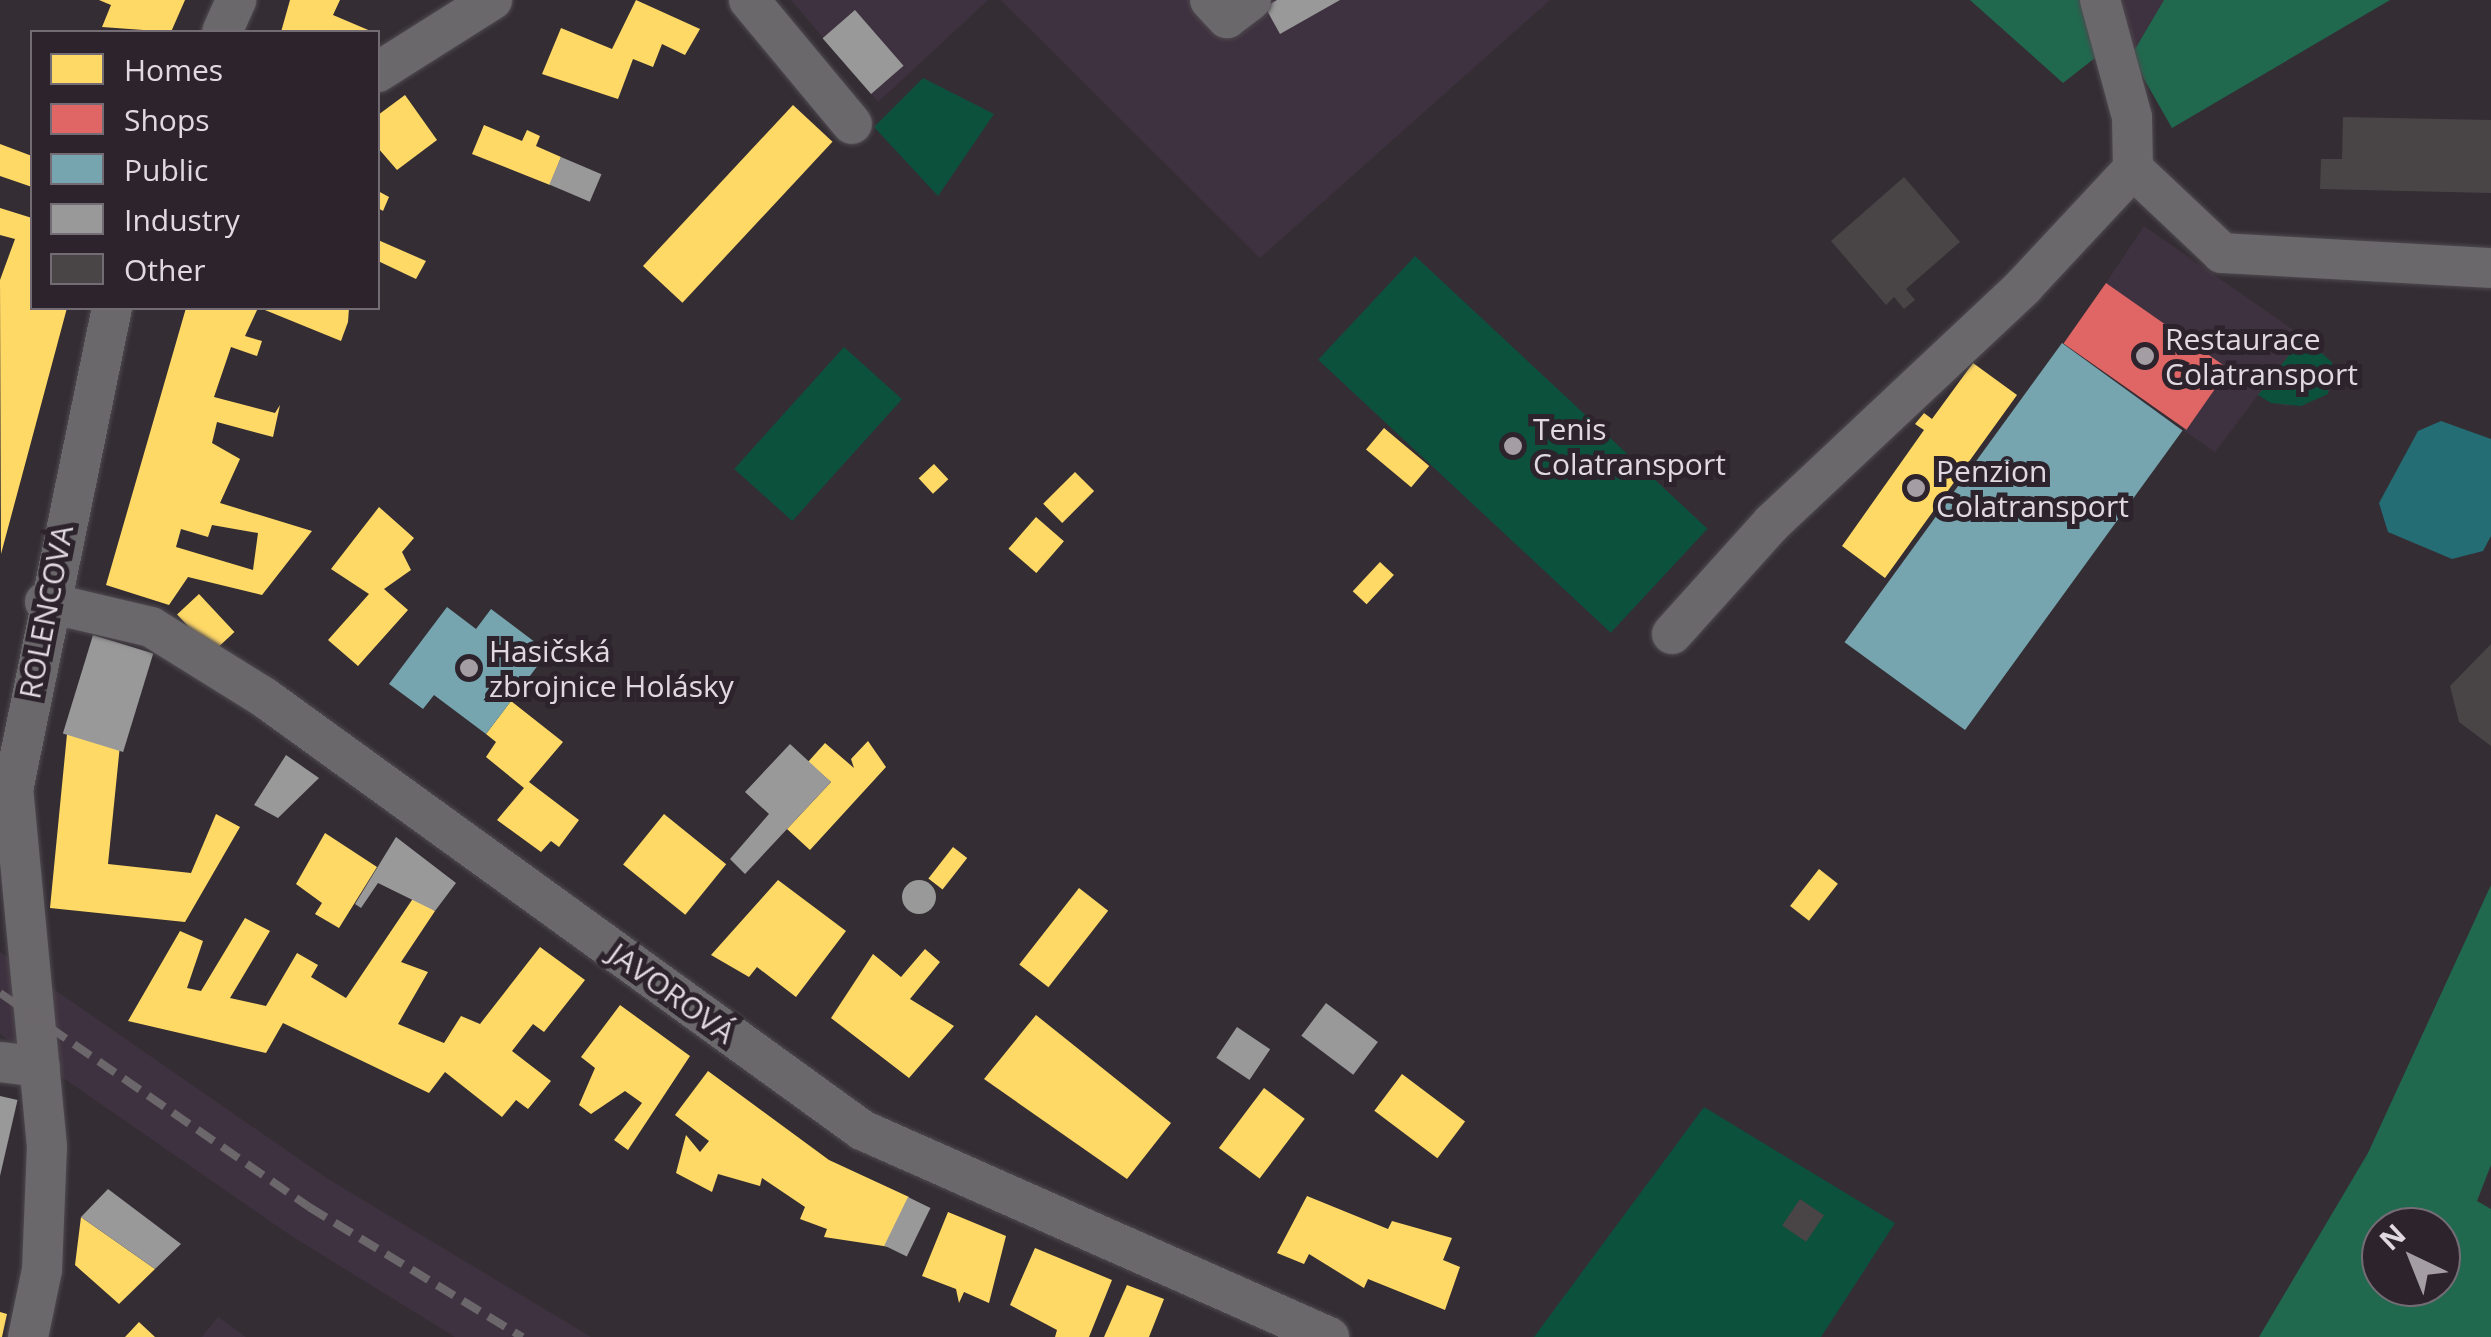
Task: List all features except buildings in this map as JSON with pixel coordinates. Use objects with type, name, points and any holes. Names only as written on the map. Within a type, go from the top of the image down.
[{"type":"street","points":[[223,30],[236,0]]},
{"type":"street","points":[[380,71],[492,0]]},
{"type":"street","points":[[749,0],[852,124]]},
{"type":"street","points":[[1210,0],[1227,18],[1251,0]]},
{"type":"street","points":[[2100,0],[2147,180],[2222,253],[2491,268]]},
{"type":"street","points":[[1672,634],[1772,523],[2023,287],[2147,180]]},
{"type":"street","name":"ROLENCOVA","points":[[28,1337],[45,1227],[40,1067],[13,790],[45,602],[112,310]]},
{"type":"street","name":"JAVOROVÁ","points":[[45,602],[151,627],[265,698],[862,1130],[1330,1337]]},
{"type":"street","points":[[0,1062],[40,1067]]},
{"type":"shaded area","points":[[791,0],[988,0],[878,102]]},
{"type":"shaded area","points":[[1001,0],[1550,0],[1260,258]]},
{"type":"shaded area","points":[[2115,0],[2164,0],[2131,56]]},
{"type":"shaded area","points":[[2144,226],[2322,350],[2335,380],[2328,394],[2286,406],[2258,395],[2215,452],[2183,430],[2227,369],[2106,283]]},
{"type":"shaded area","points":[[0,952],[328,1179],[591,1337],[455,1337],[290,1235],[0,1034]]},
{"type":"shaded area","points":[[218,1317],[246,1337],[202,1337]]},
{"type":"green space","points":[[1970,0],[2089,0],[2100,54],[2063,83]]},
{"type":"green space","points":[[2164,0],[2390,0],[2172,128],[2131,56]]},
{"type":"green space","points":[[923,78],[994,114],[938,196],[874,127]]},
{"type":"green space","name":"Tenis Colatransport","points":[[1415,256],[1708,529],[1611,633],[1318,360]]},
{"type":"green space","points":[[2303,337],[2332,362],[2328,394],[2301,406],[2271,403],[2258,395]]},
{"type":"green space","points":[[844,347],[902,399],[792,521],[734,469]]},
{"type":"green space","points":[[2491,885],[2491,1165],[2477,1201],[2491,1209],[2491,1337],[2259,1337],[2368,1153]]},
{"type":"green space","points":[[1704,1107],[1895,1223],[1821,1337],[1534,1337]]},
{"type":"water","points":[[2441,421],[2491,439],[2491,536],[2483,551],[2452,559],[2388,532],[2379,503],[2418,431]]},
{"type":"railway","points":[[0,993],[309,1207],[522,1337]]},
{"type":"place","name":"Restaurace Colatransport","points":[[2145,356]]},
{"type":"place","name":"Tenis Colatransport","points":[[1513,446]]},
{"type":"place","name":"Penzion Colatransport","points":[[1916,488]]},
{"type":"place","name":"Hasičská zbrojnice Holásky","points":[[469,668]]}]
